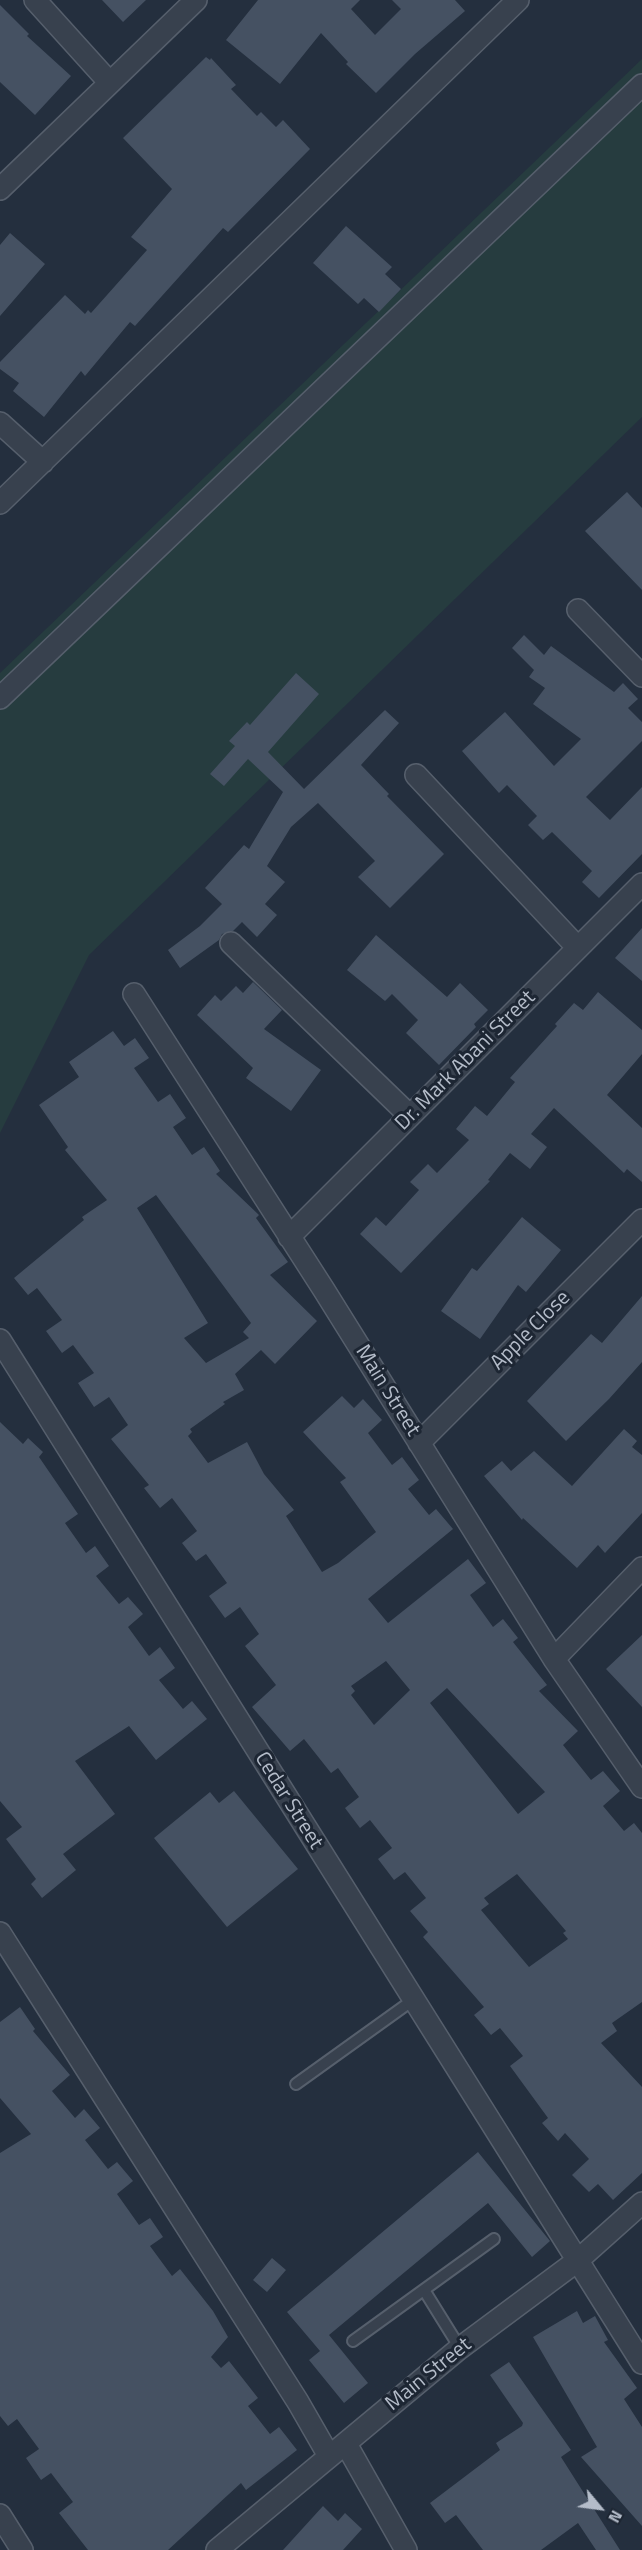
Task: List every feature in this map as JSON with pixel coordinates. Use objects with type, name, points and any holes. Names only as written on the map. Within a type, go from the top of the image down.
[{"type":"street","points":[[34,0],[110,83]]},
{"type":"street","points":[[0,189],[196,0]]},
{"type":"street","points":[[0,503],[518,0]]},
{"type":"street","points":[[0,698],[642,85]]},
{"type":"street","points":[[0,423],[43,462]]},
{"type":"street","points":[[578,610],[642,676]]},
{"type":"street","points":[[416,776],[578,948]]},
{"type":"street","name":"Dr. Mark Abani Street","points":[[289,1237],[642,884]]},
{"type":"street","points":[[231,943],[410,1116]]},
{"type":"street","name":"Main Street","points":[[134,994],[554,1659],[642,1787]]},
{"type":"street","name":"Apple Close","points":[[419,1443],[642,1220]]},
{"type":"street","name":"Cedar Street","points":[[0,1340],[642,2363]]},
{"type":"street","points":[[554,1659],[642,1568]]},
{"type":"street","points":[[0,1933],[298,2402],[338,2450],[406,2550]]},
{"type":"street","name":"Main Street","points":[[217,2550],[460,2348],[577,2261],[642,2203]]},
{"type":"street","points":[[0,2515],[22,2550]]},
{"type":"lane","points":[[296,2084],[413,2000]]},
{"type":"lane","points":[[353,2341],[494,2239]]},
{"type":"lane","points":[[424,2290],[460,2348]]},
{"type":"green space","points":[[642,59],[642,417],[89,955],[0,1133],[0,673]]},
{"type":"building","points":[[102,0],[146,0],[123,22]]},
{"type":"building","points":[[258,0],[360,0],[351,9],[375,35],[401,9],[392,0],[455,0],[465,11],[415,54],[376,93],[346,64],[348,62],[321,33],[280,84],[226,40]]},
{"type":"building","points":[[0,5],[29,34],[27,36],[71,76],[35,115],[0,82]]},
{"type":"building","points":[[206,57],[210,60],[211,58],[236,85],[231,89],[257,116],[261,112],[276,127],[283,120],[310,149],[228,232],[223,228],[135,326],[130,322],[85,376],[81,371],[44,417],[13,391],[19,383],[0,369],[0,362],[65,295],[85,314],[88,310],[91,313],[147,250],[131,237],[172,189],[123,138]]},
{"type":"building","points":[[346,226],[392,267],[385,274],[401,289],[379,312],[364,298],[358,304],[313,263]]},
{"type":"building","points":[[10,233],[45,264],[0,316],[0,245]]},
{"type":"building","points":[[627,492],[642,508],[642,590],[585,531]]},
{"type":"building","points":[[524,635],[544,655],[551,646],[614,692],[623,683],[638,699],[628,708],[642,722],[642,741],[586,797],[610,820],[642,787],[642,854],[599,898],[582,882],[592,871],[552,832],[543,840],[528,825],[537,816],[507,785],[499,793],[462,751],[505,712],[554,766],[581,739],[533,704],[545,688],[529,677],[534,670],[512,648]]},
{"type":"building","points":[[296,673],[319,694],[268,752],[304,789],[385,710],[399,723],[361,765],[389,794],[387,796],[444,854],[390,908],[358,877],[375,861],[318,803],[291,827],[267,866],[285,882],[265,904],[277,915],[257,937],[242,922],[233,931],[222,934],[219,940],[180,968],[168,950],[200,926],[222,904],[205,888],[244,845],[249,849],[283,792],[248,759],[224,786],[210,774],[235,746],[229,741],[247,722],[250,725]]},
{"type":"building","points":[[642,928],[642,981],[615,958]]},
{"type":"building","points":[[376,935],[447,997],[460,983],[488,1010],[474,1024],[476,1027],[439,1065],[406,1033],[418,1020],[392,994],[385,1001],[347,970]]},
{"type":"building","points":[[253,982],[282,1010],[264,1029],[321,1070],[291,1111],[246,1078],[253,1068],[197,1015],[215,995],[221,1001],[236,986],[243,993]]},
{"type":"building","points":[[598,992],[642,1030],[642,1054],[607,1095],[642,1128],[642,1182],[627,1169],[624,1173],[554,1108],[531,1134],[547,1147],[530,1169],[510,1153],[488,1180],[490,1181],[401,1273],[360,1234],[376,1217],[386,1226],[419,1190],[410,1182],[428,1164],[437,1173],[469,1140],[456,1129],[475,1106],[487,1116],[515,1082],[510,1078],[557,1026],[555,1024],[574,1003],[583,1010]]},
{"type":"building","points":[[113,1031],[124,1046],[135,1038],[149,1058],[134,1068],[158,1102],[170,1094],[186,1118],[173,1127],[192,1155],[204,1147],[220,1171],[216,1174],[259,1215],[256,1218],[288,1262],[270,1275],[317,1321],[275,1364],[261,1350],[235,1374],[244,1390],[223,1402],[225,1404],[190,1429],[192,1432],[188,1436],[208,1463],[247,1442],[264,1474],[294,1510],[286,1516],[322,1572],[338,1563],[376,1532],[340,1482],[346,1478],[303,1432],[342,1396],[354,1408],[363,1399],[382,1420],[368,1433],[392,1465],[402,1457],[419,1480],[408,1489],[429,1515],[436,1509],[453,1529],[368,1599],[388,1623],[468,1559],[486,1583],[470,1595],[493,1627],[503,1619],[518,1638],[513,1642],[547,1685],[539,1691],[578,1731],[563,1745],[591,1780],[603,1771],[620,1791],[603,1806],[624,1831],[634,1823],[642,1833],[642,2002],[612,2023],[617,2031],[601,2043],[642,2087],[642,2173],[613,2200],[598,2184],[589,2192],[572,2175],[589,2159],[565,2133],[558,2141],[542,2123],[548,2118],[510,2066],[523,2056],[500,2028],[491,2035],[474,2015],[484,2007],[423,1937],[428,1932],[410,1911],[426,1898],[405,1872],[394,1880],[378,1859],[392,1848],[370,1820],[360,1828],[345,1808],[359,1797],[338,1768],[331,1773],[304,1739],[290,1751],[252,1707],[276,1685],[245,1646],[259,1634],[240,1607],[225,1618],[209,1596],[227,1583],[206,1554],[196,1561],[182,1543],[197,1531],[172,1498],[160,1508],[144,1488],[149,1485],[111,1439],[128,1425],[109,1397],[94,1407],[78,1383],[94,1373],[73,1345],[62,1353],[46,1331],[62,1320],[37,1288],[28,1295],[14,1278],[84,1220],[82,1217],[107,1200],[65,1150],[68,1147],[39,1105],[79,1077],[69,1062]],"holes":[[[156,1195],[251,1323],[243,1332],[249,1338],[206,1363],[184,1338],[208,1323],[137,1208]],[[386,1661],[410,1690],[374,1725],[351,1695],[355,1691],[351,1686]],[[447,1688],[545,1792],[518,1814],[430,1703]],[[517,1874],[566,1931],[563,1933],[568,1939],[529,1967],[481,1910],[489,1904],[484,1898]]]},
{"type":"building","points":[[522,1217],[561,1250],[526,1292],[518,1285],[480,1339],[441,1311],[472,1268],[477,1271]]},
{"type":"building","points":[[642,1296],[642,1362],[609,1399],[566,1441],[527,1401],[591,1334],[602,1343]]},
{"type":"building","points":[[0,1422],[23,1444],[28,1438],[43,1452],[39,1457],[78,1514],[65,1523],[86,1553],[95,1546],[109,1566],[96,1576],[119,1604],[128,1597],[143,1614],[128,1627],[149,1656],[160,1647],[175,1668],[159,1680],[183,1709],[192,1701],[207,1719],[156,1760],[129,1726],[75,1761],[115,1814],[63,1854],[76,1870],[42,1898],[31,1884],[36,1879],[6,1839],[22,1827],[0,1801]]},
{"type":"building","points":[[624,1429],[637,1441],[632,1447],[642,1455],[642,1513],[605,1553],[598,1545],[577,1568],[523,1518],[522,1520],[484,1476],[502,1461],[511,1471],[534,1451],[572,1486]]},
{"type":"building","points":[[642,1635],[642,1707],[606,1669]]},
{"type":"building","points":[[234,1791],[298,1869],[227,1927],[154,1838],[210,1792],[219,1803]]},
{"type":"building","points":[[20,2007],[35,2029],[33,2031],[70,2075],[52,2091],[75,2118],[84,2109],[100,2128],[85,2140],[108,2169],[117,2162],[133,2181],[117,2194],[139,2225],[150,2218],[163,2237],[150,2246],[172,2276],[180,2269],[213,2311],[228,2337],[211,2357],[221,2368],[229,2361],[258,2398],[248,2406],[270,2434],[279,2427],[297,2450],[246,2490],[241,2483],[168,2550],[88,2550],[59,2513],[73,2502],[51,2473],[41,2480],[26,2458],[39,2449],[17,2419],[8,2426],[0,2416],[0,2153],[31,2134],[0,2098],[0,2022]]},
{"type":"building","points":[[478,2152],[550,2241],[532,2257],[488,2203],[329,2335],[368,2383],[344,2403],[309,2360],[320,2351],[287,2312]]},
{"type":"building","points":[[272,2258],[286,2270],[267,2292],[253,2280]]},
{"type":"building","points":[[577,2311],[583,2323],[595,2316],[608,2340],[604,2342],[637,2388],[624,2399],[642,2427],[642,2526],[581,2457],[597,2447],[533,2337]]},
{"type":"building","points":[[509,2362],[571,2450],[561,2457],[620,2550],[596,2550],[578,2523],[541,2550],[483,2550],[456,2515],[445,2523],[430,2503],[500,2450],[496,2443],[522,2426],[523,2423],[490,2375]]},
{"type":"building","points":[[323,2506],[338,2521],[345,2513],[362,2529],[343,2550],[283,2550]]}]
